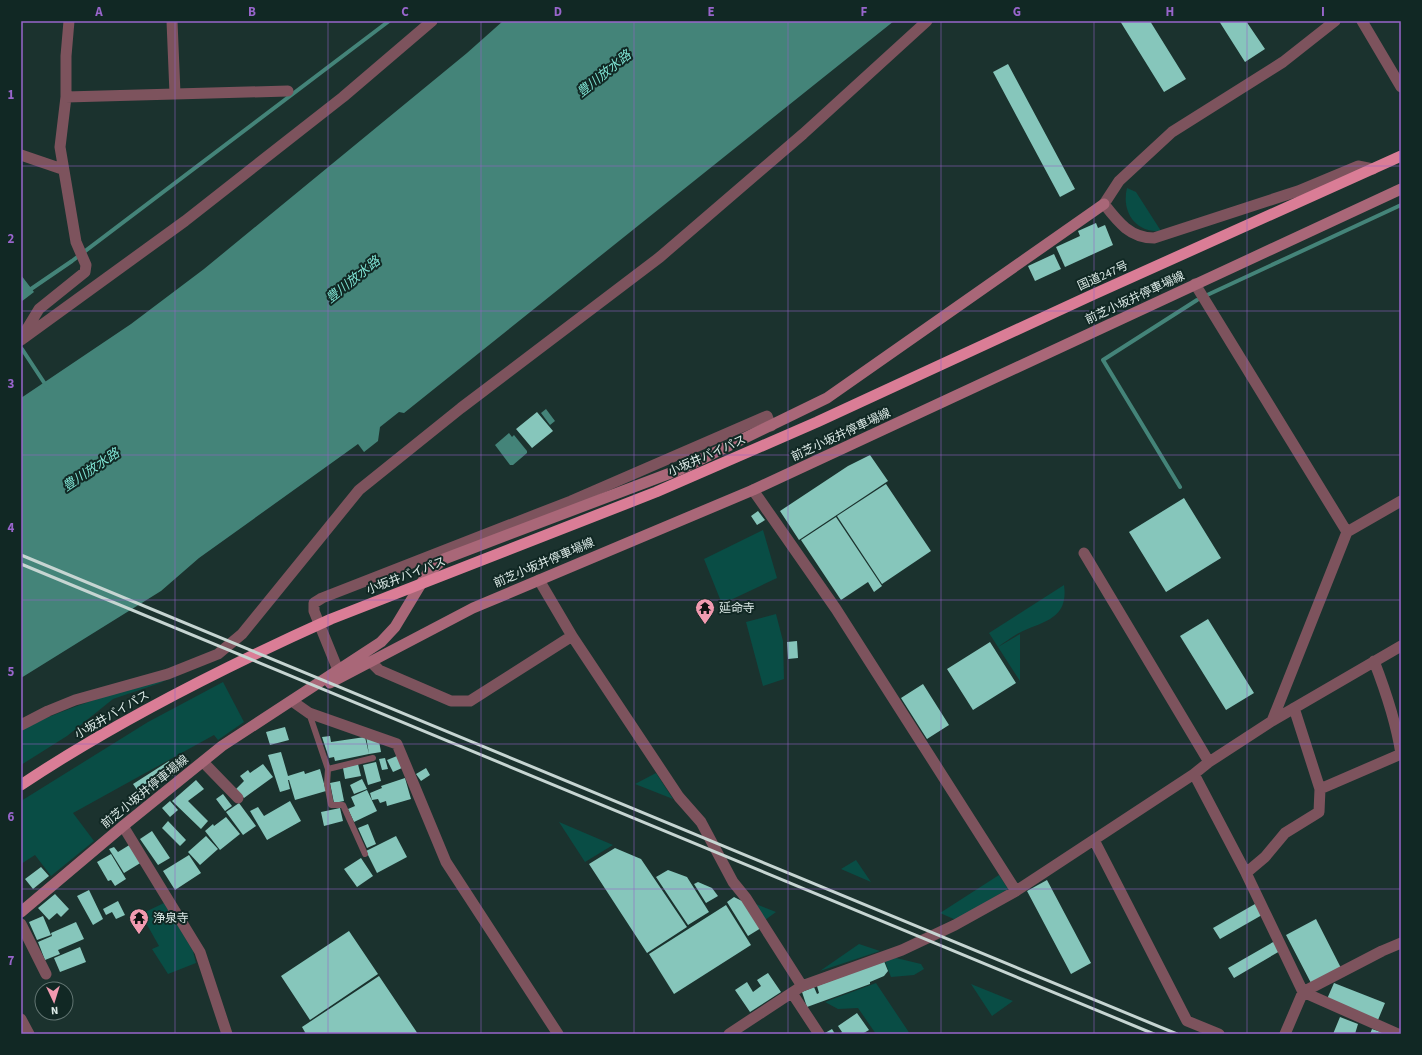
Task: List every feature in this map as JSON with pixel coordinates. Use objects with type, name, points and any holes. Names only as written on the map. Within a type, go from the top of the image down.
[{"type":"highway","name":"国道247号","points":[[816,422],[1100,291],[1401,156]]},
{"type":"highway","name":"小坂井バイパス","points":[[21,785],[118,725],[285,639],[331,619],[656,492],[816,422]]},
{"type":"main road","name":"前芝小坂井停車場線","points":[[292,701],[371,662],[473,608],[753,490],[1401,189]]},
{"type":"main road","name":"前芝小坂井停車場線","points":[[21,912],[123,826],[203,762],[249,728],[381,642],[396,627],[427,574],[444,559],[681,469],[827,398],[1104,204]]},
{"type":"street","points":[[21,340],[40,309],[85,272],[86,265],[76,242],[62,169],[60,147],[66,97],[66,56],[69,21]]},
{"type":"street","points":[[172,21],[175,94]]},
{"type":"street","points":[[21,340],[185,221],[343,97],[432,21]]},
{"type":"street","points":[[21,725],[48,711],[75,700],[168,674],[218,654],[242,634],[359,490],[462,408],[660,258],[803,134],[927,21]]},
{"type":"street","points":[[1335,21],[1283,62],[1172,132],[1119,181],[1104,204],[1118,222],[1133,234],[1144,238],[1154,238],[1298,191],[1358,166],[1373,169]]},
{"type":"street","points":[[1362,21],[1401,87]]},
{"type":"street","points":[[66,97],[288,92]]},
{"type":"street","points":[[21,155],[62,169]]},
{"type":"street","points":[[1195,284],[1347,532]]},
{"type":"street","points":[[338,670],[314,611],[314,603],[322,598],[571,501],[767,416],[771,426]]},
{"type":"street","points":[[753,490],[836,609],[1016,891]]},
{"type":"street","points":[[1272,721],[1347,532],[1400,503]]},
{"type":"street","points":[[1084,553],[1209,762]]},
{"type":"street","points":[[539,580],[572,636],[679,797],[701,822],[733,882],[746,898],[802,986]]},
{"type":"street","points":[[371,662],[379,670],[451,701],[470,702],[572,636]]},
{"type":"street","points":[[729,1034],[802,986],[902,950],[955,925],[1016,891],[1272,721],[1374,660],[1401,646]]},
{"type":"street","points":[[1320,789],[1401,754],[1397,724],[1389,698],[1374,660]]},
{"type":"street","points":[[292,701],[309,713],[397,744],[446,862],[558,1034]]},
{"type":"street","points":[[1246,874],[1265,857],[1285,833],[1319,812],[1320,789],[1294,708]]},
{"type":"street","points":[[203,762],[238,798]]},
{"type":"street","points":[[1194,774],[1246,874],[1303,992],[1398,1034]]},
{"type":"street","points":[[123,826],[200,952],[227,1034]]},
{"type":"street","points":[[1094,840],[1187,1021],[1219,1034]]},
{"type":"street","points":[[21,924],[46,974]]},
{"type":"street","points":[[1285,1034],[1303,992],[1382,951],[1401,943]]},
{"type":"street","points":[[792,994],[819,1034]]},
{"type":"street","points":[[21,1019],[29,1034]]},
{"type":"lane","points":[[309,713],[328,769],[328,784],[331,805],[343,805],[365,854]]},
{"type":"lane","points":[[328,769],[373,758]]},
{"type":"shaded area","points":[[1127,188],[1136,192],[1161,231],[1152,231],[1144,228],[1132,219],[1126,205]]},
{"type":"shaded area","points":[[763,530],[777,578],[722,604],[704,559]]},
{"type":"shaded area","points":[[1064,585],[1062,606],[1052,618],[1019,633],[998,647],[989,633]]},
{"type":"shaded area","points":[[776,614],[783,641],[784,679],[763,686],[746,622]]},
{"type":"shaded area","points":[[1020,634],[1020,681],[998,647]]},
{"type":"shaded area","points":[[181,673],[160,683],[113,699],[67,736],[21,765],[21,730],[80,705]]},
{"type":"shaded area","points":[[223,682],[244,722],[218,740],[214,735],[73,813],[94,841],[51,876],[35,855],[21,864],[21,801],[148,722]]},
{"type":"shaded area","points":[[656,773],[673,799],[635,784]]},
{"type":"shaded area","points":[[559,822],[613,845],[585,862]]},
{"type":"shaded area","points":[[856,860],[871,882],[841,869]]},
{"type":"shaded area","points":[[999,875],[1008,889],[956,920],[940,913]]},
{"type":"shaded area","points":[[164,903],[193,951],[196,963],[168,974],[152,949],[159,946],[141,914]]},
{"type":"shaded area","points":[[753,903],[776,912],[765,920]]},
{"type":"shaded area","points":[[859,944],[880,951],[820,971]]},
{"type":"shaded area","points":[[892,957],[921,964],[924,969],[914,975],[891,977],[884,959]]},
{"type":"shaded area","points":[[876,983],[910,1034],[876,1034],[858,1008],[838,1009],[825,1002]]},
{"type":"shaded area","points":[[971,984],[1013,1001],[992,1016]]},
{"type":"water","name":"豊川放水路","points":[[503,21],[894,21],[404,413],[399,412],[380,427],[378,441],[364,452],[358,444],[199,558],[161,591],[21,678],[21,398],[131,324],[204,269],[467,53]]},
{"type":"water","points":[[21,275],[34,292],[21,302]]},
{"type":"water","points":[[546,409],[555,421],[550,425],[541,413]]},
{"type":"water","points":[[509,433],[512,437],[514,435],[527,451],[527,453],[513,465],[510,465],[495,445]]},
{"type":"building","points":[[1120,21],[1150,21],[1186,79],[1164,92]]},
{"type":"building","points":[[1219,21],[1246,21],[1265,49],[1245,62]]},
{"type":"building","points":[[1008,64],[1075,189],[1060,197],[993,72]]},
{"type":"building","points":[[1096,223],[1098,228],[1105,225],[1113,245],[1065,267],[1056,247],[1080,236],[1078,231]]},
{"type":"building","points":[[1054,254],[1061,269],[1035,281],[1028,266]]},
{"type":"building","points":[[537,412],[553,431],[532,448],[516,429]]},
{"type":"building","points":[[870,455],[888,481],[799,540],[780,511],[848,466]]},
{"type":"building","points":[[886,484],[931,551],[882,584],[837,516]]},
{"type":"building","points":[[1184,498],[1221,558],[1166,592],[1129,532]]},
{"type":"building","points":[[758,511],[765,520],[757,525],[751,516]]},
{"type":"building","points":[[836,517],[882,586],[874,592],[868,582],[841,600],[801,540]]},
{"type":"building","points":[[1208,619],[1254,693],[1226,710],[1180,636]]},
{"type":"building","points":[[797,641],[798,658],[788,659],[787,642]]},
{"type":"building","points":[[990,642],[1016,683],[973,710],[947,669]]},
{"type":"building","points":[[923,684],[949,725],[927,739],[901,698]]},
{"type":"building","points":[[285,727],[289,740],[270,745],[266,732]]},
{"type":"building","points":[[330,736],[331,742],[365,737],[369,754],[335,761],[334,757],[329,758],[322,737]]},
{"type":"building","points":[[366,736],[379,741],[381,752],[369,754]]},
{"type":"building","points":[[281,752],[288,776],[304,771],[305,774],[320,769],[326,791],[295,800],[288,780],[290,789],[280,792],[268,755]]},
{"type":"building","points":[[397,756],[402,768],[393,772],[387,760]]},
{"type":"building","points":[[385,758],[388,769],[382,770],[379,759]]},
{"type":"building","points":[[169,761],[177,772],[142,797],[133,784]]},
{"type":"building","points":[[376,762],[381,781],[368,785],[363,765]]},
{"type":"building","points":[[263,764],[273,777],[244,798],[235,790],[244,781],[240,776],[248,770],[250,773]]},
{"type":"building","points":[[358,764],[361,776],[345,779],[343,768]]},
{"type":"building","points":[[426,768],[430,775],[421,781],[416,774]]},
{"type":"building","points":[[405,778],[411,799],[387,806],[386,801],[380,803],[378,799],[372,800],[370,793],[382,788],[381,786]]},
{"type":"building","points":[[362,779],[367,789],[354,794],[350,785]]},
{"type":"building","points":[[196,780],[204,789],[188,801],[208,821],[201,829],[172,801]]},
{"type":"building","points":[[340,781],[344,801],[334,803],[330,783]]},
{"type":"building","points":[[367,790],[377,811],[354,822],[348,809],[355,806],[351,797]]},
{"type":"building","points":[[223,794],[232,806],[225,811],[216,799]]},
{"type":"building","points":[[170,801],[178,810],[170,817],[162,808]]},
{"type":"building","points":[[290,801],[301,821],[267,840],[250,811],[258,807],[264,816]]},
{"type":"building","points":[[239,803],[256,826],[243,835],[226,812]]},
{"type":"building","points":[[340,808],[343,821],[324,826],[321,812]]},
{"type":"building","points":[[226,817],[240,834],[220,850],[205,831],[213,824],[214,826]]},
{"type":"building","points":[[168,821],[186,840],[180,846],[162,828]]},
{"type":"building","points":[[368,824],[376,844],[367,848],[358,828]]},
{"type":"building","points":[[152,831],[170,858],[158,865],[140,839]]},
{"type":"building","points":[[206,836],[218,849],[200,865],[188,852]]},
{"type":"building","points":[[396,836],[407,857],[377,873],[366,851]]},
{"type":"building","points":[[131,844],[142,862],[124,873],[109,849],[114,847],[118,852]]},
{"type":"building","points":[[615,848],[641,859],[687,927],[647,953],[589,864]]},
{"type":"building","points":[[111,854],[126,879],[115,886],[111,880],[108,881],[97,862]]},
{"type":"building","points":[[189,855],[201,873],[175,890],[163,871]]},
{"type":"building","points":[[361,858],[373,876],[357,887],[344,869]]},
{"type":"building","points":[[41,867],[49,876],[33,889],[25,879]]},
{"type":"building","points":[[668,870],[687,877],[709,912],[688,925],[656,877]]},
{"type":"building","points":[[1047,880],[1091,963],[1071,974],[1027,891]]},
{"type":"building","points":[[698,882],[712,888],[718,896],[706,903],[694,884]]},
{"type":"building","points":[[89,890],[103,919],[93,925],[77,896]]},
{"type":"building","points":[[55,894],[69,909],[61,917],[57,913],[49,920],[38,908]]},
{"type":"building","points":[[734,897],[744,902],[761,928],[748,936],[727,902]]},
{"type":"building","points":[[118,901],[125,915],[116,919],[112,912],[106,915],[103,909]]},
{"type":"building","points":[[1255,904],[1262,915],[1220,939],[1213,928]]},
{"type":"building","points":[[726,905],[751,945],[674,994],[649,954]]},
{"type":"building","points":[[43,916],[51,935],[37,940],[29,922]]},
{"type":"building","points":[[1316,919],[1341,968],[1311,983],[1286,935]]},
{"type":"building","points":[[76,922],[84,939],[58,950],[60,954],[45,960],[38,942],[52,936],[51,933]]},
{"type":"building","points":[[349,931],[378,974],[310,1020],[281,976]]},
{"type":"building","points":[[1275,941],[1280,951],[1234,978],[1228,968]]},
{"type":"building","points":[[80,947],[86,962],[60,972],[54,958]]},
{"type":"building","points":[[884,961],[888,971],[884,976],[870,982],[870,984],[807,1007],[802,992],[814,987],[817,994],[819,993],[817,986]]},
{"type":"building","points":[[768,973],[781,992],[750,1012],[735,990],[747,982],[753,992],[761,986],[757,980]]},
{"type":"building","points":[[379,976],[418,1034],[306,1034],[302,1027]]},
{"type":"building","points":[[1334,983],[1385,1003],[1378,1020],[1327,999]]},
{"type":"building","points":[[857,1013],[869,1030],[862,1034],[840,1034],[842,1032],[838,1026]]},
{"type":"building","points":[[1340,1017],[1358,1024],[1355,1034],[1333,1034]]},
{"type":"building","points":[[832,1029],[835,1034],[825,1033]]},
{"type":"building","points":[[1372,1029],[1387,1034],[1370,1034]]},
{"type":"waterway","points":[[31,289],[72,261],[389,21]]},
{"type":"waterway","points":[[1205,296],[1401,205]]},
{"type":"waterway","points":[[1180,487],[1103,360],[1197,300]]},
{"type":"waterway","points":[[22,349],[47,387]]},
{"type":"railway","points":[[21,555],[1177,1034]]},
{"type":"railway","points":[[21,564],[1154,1034]]},
{"type":"place","name":"延命寺","points":[[705,625]]},
{"type":"place","name":"浄泉寺","points":[[139,935]]}]
